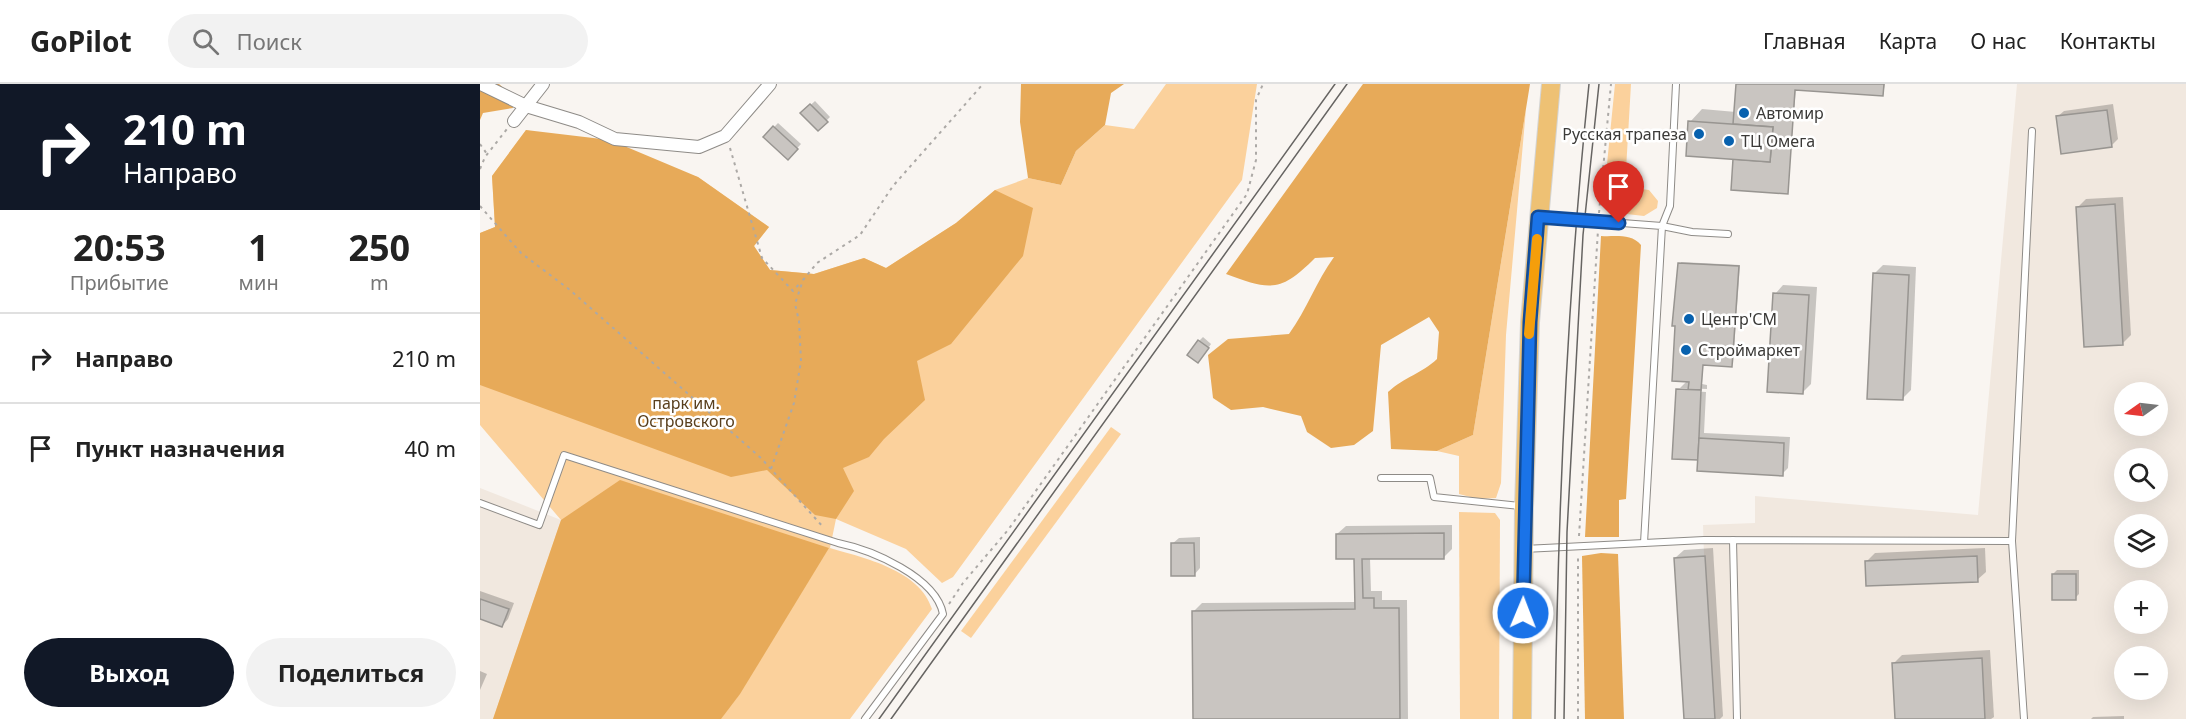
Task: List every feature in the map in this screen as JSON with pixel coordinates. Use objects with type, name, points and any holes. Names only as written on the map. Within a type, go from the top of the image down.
[{"type":"main road","points":[[1522,719],[1524,507],[1530,322],[1551,84]]},
{"type":"street","points":[[481,84],[526,106],[579,122],[615,138],[699,147],[725,136],[770,84]]},
{"type":"street","points":[[514,121],[543,84]]},
{"type":"lane","points":[[1644,543],[1662,226],[1670,206],[1676,84]]},
{"type":"lane","points":[[2024,719],[2012,541],[2032,130]]},
{"type":"lane","points":[[1538,217],[1662,226],[1692,232],[1728,234]]},
{"type":"lane","points":[[480,503],[539,525],[564,455],[838,543],[862,548],[897,565],[940,601],[943,614],[865,719]]},
{"type":"lane","points":[[1381,478],[1430,478],[1434,497],[1524,507]]},
{"type":"lane","points":[[1524,549],[1733,540],[2012,541]]},
{"type":"lane","points":[[1733,540],[1737,719]]},
{"type":"path","points":[[725,136],[738,170],[762,258],[793,291],[818,263],[860,235],[893,186],[983,84]]},
{"type":"path","points":[[943,614],[963,583],[1008,530],[1247,194],[1256,160],[1256,100],[1263,84]]},
{"type":"path","points":[[1578,719],[1578,546],[1598,221],[1611,84]]},
{"type":"path","points":[[480,169],[487,154],[514,121]]},
{"type":"path","points":[[480,144],[487,154]]},
{"type":"path","points":[[480,206],[520,253],[570,290],[771,469],[838,543]]},
{"type":"path","points":[[771,469],[794,403],[801,361],[799,321],[795,304],[803,280]]},
{"type":"shaded area","points":[[2017,84],[2186,84],[2186,719],[1684,719],[1674,558],[1704,556],[1703,525],[1755,523],[1755,496],[1978,515]]},
{"type":"shaded area","points":[[480,488],[561,520],[493,719],[480,719]]},
{"type":"green space","points":[[480,84],[499,84],[511,95],[513,108],[483,113],[480,120]]},
{"type":"green space","points":[[1021,84],[1124,84],[1111,93],[1105,125],[1076,151],[1061,185],[1028,178],[1020,122]]},
{"type":"green space","name":"парк им. Островского","points":[[1166,84],[1257,84],[1242,180],[953,577],[942,583],[906,549],[836,519],[830,548],[874,561],[903,575],[916,584],[926,596],[932,609],[850,719],[493,719],[561,520],[480,425],[480,233],[495,227],[492,176],[526,130],[698,177],[769,227],[754,246],[770,270],[814,274],[864,258],[886,268],[956,223],[995,190],[1028,178],[1061,185],[1076,151],[1105,125],[1134,129]]},
{"type":"green space","points":[[1363,84],[1530,84],[1473,435],[1437,451],[1391,449],[1388,392],[1437,359],[1439,332],[1429,317],[1381,345],[1373,431],[1354,445],[1331,448],[1307,432],[1301,416],[1263,407],[1231,410],[1213,398],[1208,355],[1228,339],[1289,334],[1334,257],[1315,258],[1293,277],[1275,285],[1254,283],[1226,274]]},
{"type":"green space","points":[[1615,84],[1631,84],[1625,187],[1649,190],[1658,201],[1657,208],[1644,216],[1609,212],[1603,204]]},
{"type":"green space","points":[[1526,109],[1506,335],[1501,483],[1496,498],[1478,499],[1459,494],[1459,456],[1437,451],[1473,435]]},
{"type":"green space","points":[[526,130],[610,140],[698,177],[769,227],[754,246],[770,270],[814,274],[864,258],[886,268],[956,223],[995,190],[1033,208],[1023,256],[951,344],[917,361],[925,400],[884,439],[869,457],[843,468],[854,491],[836,519],[815,515],[767,470],[731,477],[480,385],[480,233],[495,227],[492,176]]},
{"type":"green space","points":[[1601,236],[1628,237],[1641,245],[1626,499],[1619,500],[1619,537],[1585,537]]},
{"type":"green space","points":[[1111,427],[1121,434],[971,638],[961,631]]},
{"type":"green space","points":[[620,480],[829,548],[740,694],[721,719],[493,719],[561,520]]},
{"type":"green space","points":[[1459,512],[1495,513],[1500,520],[1499,719],[1460,719]]},
{"type":"green space","points":[[1601,553],[1618,554],[1624,719],[1585,719],[1582,556]]},
{"type":"building","points":[[1736,84],[1884,84],[1883,96],[1795,90],[1788,194],[1731,190],[1733,159],[1770,162],[1773,127],[1733,124]]},
{"type":"building","points":[[810,104],[828,122],[818,131],[800,113]]},
{"type":"building","points":[[2107,110],[2112,147],[2061,154],[2056,116]]},
{"type":"building","name":"ТЦ Омега","points":[[1688,121],[1773,127],[1770,162],[1686,156]]},
{"type":"building","points":[[773,126],[798,149],[788,160],[763,137]]},
{"type":"building","points":[[2115,204],[2123,345],[2084,347],[2076,207]]},
{"type":"building","points":[[1678,263],[1739,266],[1732,367],[1703,365],[1701,390],[1688,390],[1689,382],[1672,381],[1675,326],[1672,326]]},
{"type":"building","points":[[1873,273],[1909,275],[1903,400],[1867,399]]},
{"type":"building","points":[[1773,293],[1809,295],[1803,394],[1767,392]]},
{"type":"building","points":[[1198,340],[1209,348],[1198,363],[1187,355]]},
{"type":"building","points":[[1676,389],[1701,390],[1698,460],[1672,459]]},
{"type":"building","points":[[1699,438],[1784,443],[1783,476],[1697,471]]},
{"type":"building","points":[[1444,533],[1444,559],[1362,559],[1363,598],[1374,598],[1374,608],[1399,608],[1400,719],[1193,719],[1192,611],[1355,609],[1354,559],[1336,559],[1336,534]]},
{"type":"building","points":[[1171,543],[1194,543],[1195,576],[1171,576]]},
{"type":"building","points":[[1705,556],[1715,719],[1684,719],[1674,558]]},
{"type":"building","points":[[1977,556],[1978,582],[1866,586],[1865,561]]},
{"type":"building","points":[[2052,574],[2076,574],[2076,600],[2052,600]]},
{"type":"building","points":[[480,599],[509,609],[502,627],[480,619]]},
{"type":"building","points":[[1982,658],[1985,719],[1895,719],[1892,663]]},
{"type":"tram line","points":[[879,719],[1335,84]]},
{"type":"tram line","points":[[891,719],[1347,84]]},
{"type":"tram line","points":[[1555,719],[1558,560],[1569,322],[1589,84]]},
{"type":"tram line","points":[[1564,719],[1567,532],[1583,235],[1599,84]]},
{"type":"slow traffic","points":[[1529,334],[1537,239]]},
{"type":"place","name":"Автомир","points":[[1744,113]]},
{"type":"place","name":"Русская трапеза","points":[[1699,134]]},
{"type":"place","name":"ТЦ Омега","points":[[1729,141]]},
{"type":"place","name":"Центр'СМ","points":[[1689,319]]},
{"type":"place","name":"Строймаркет","points":[[1686,350]]},
{"type":"route","points":[[1523,613],[1530,322],[1538,217],[1619,223]]}]
